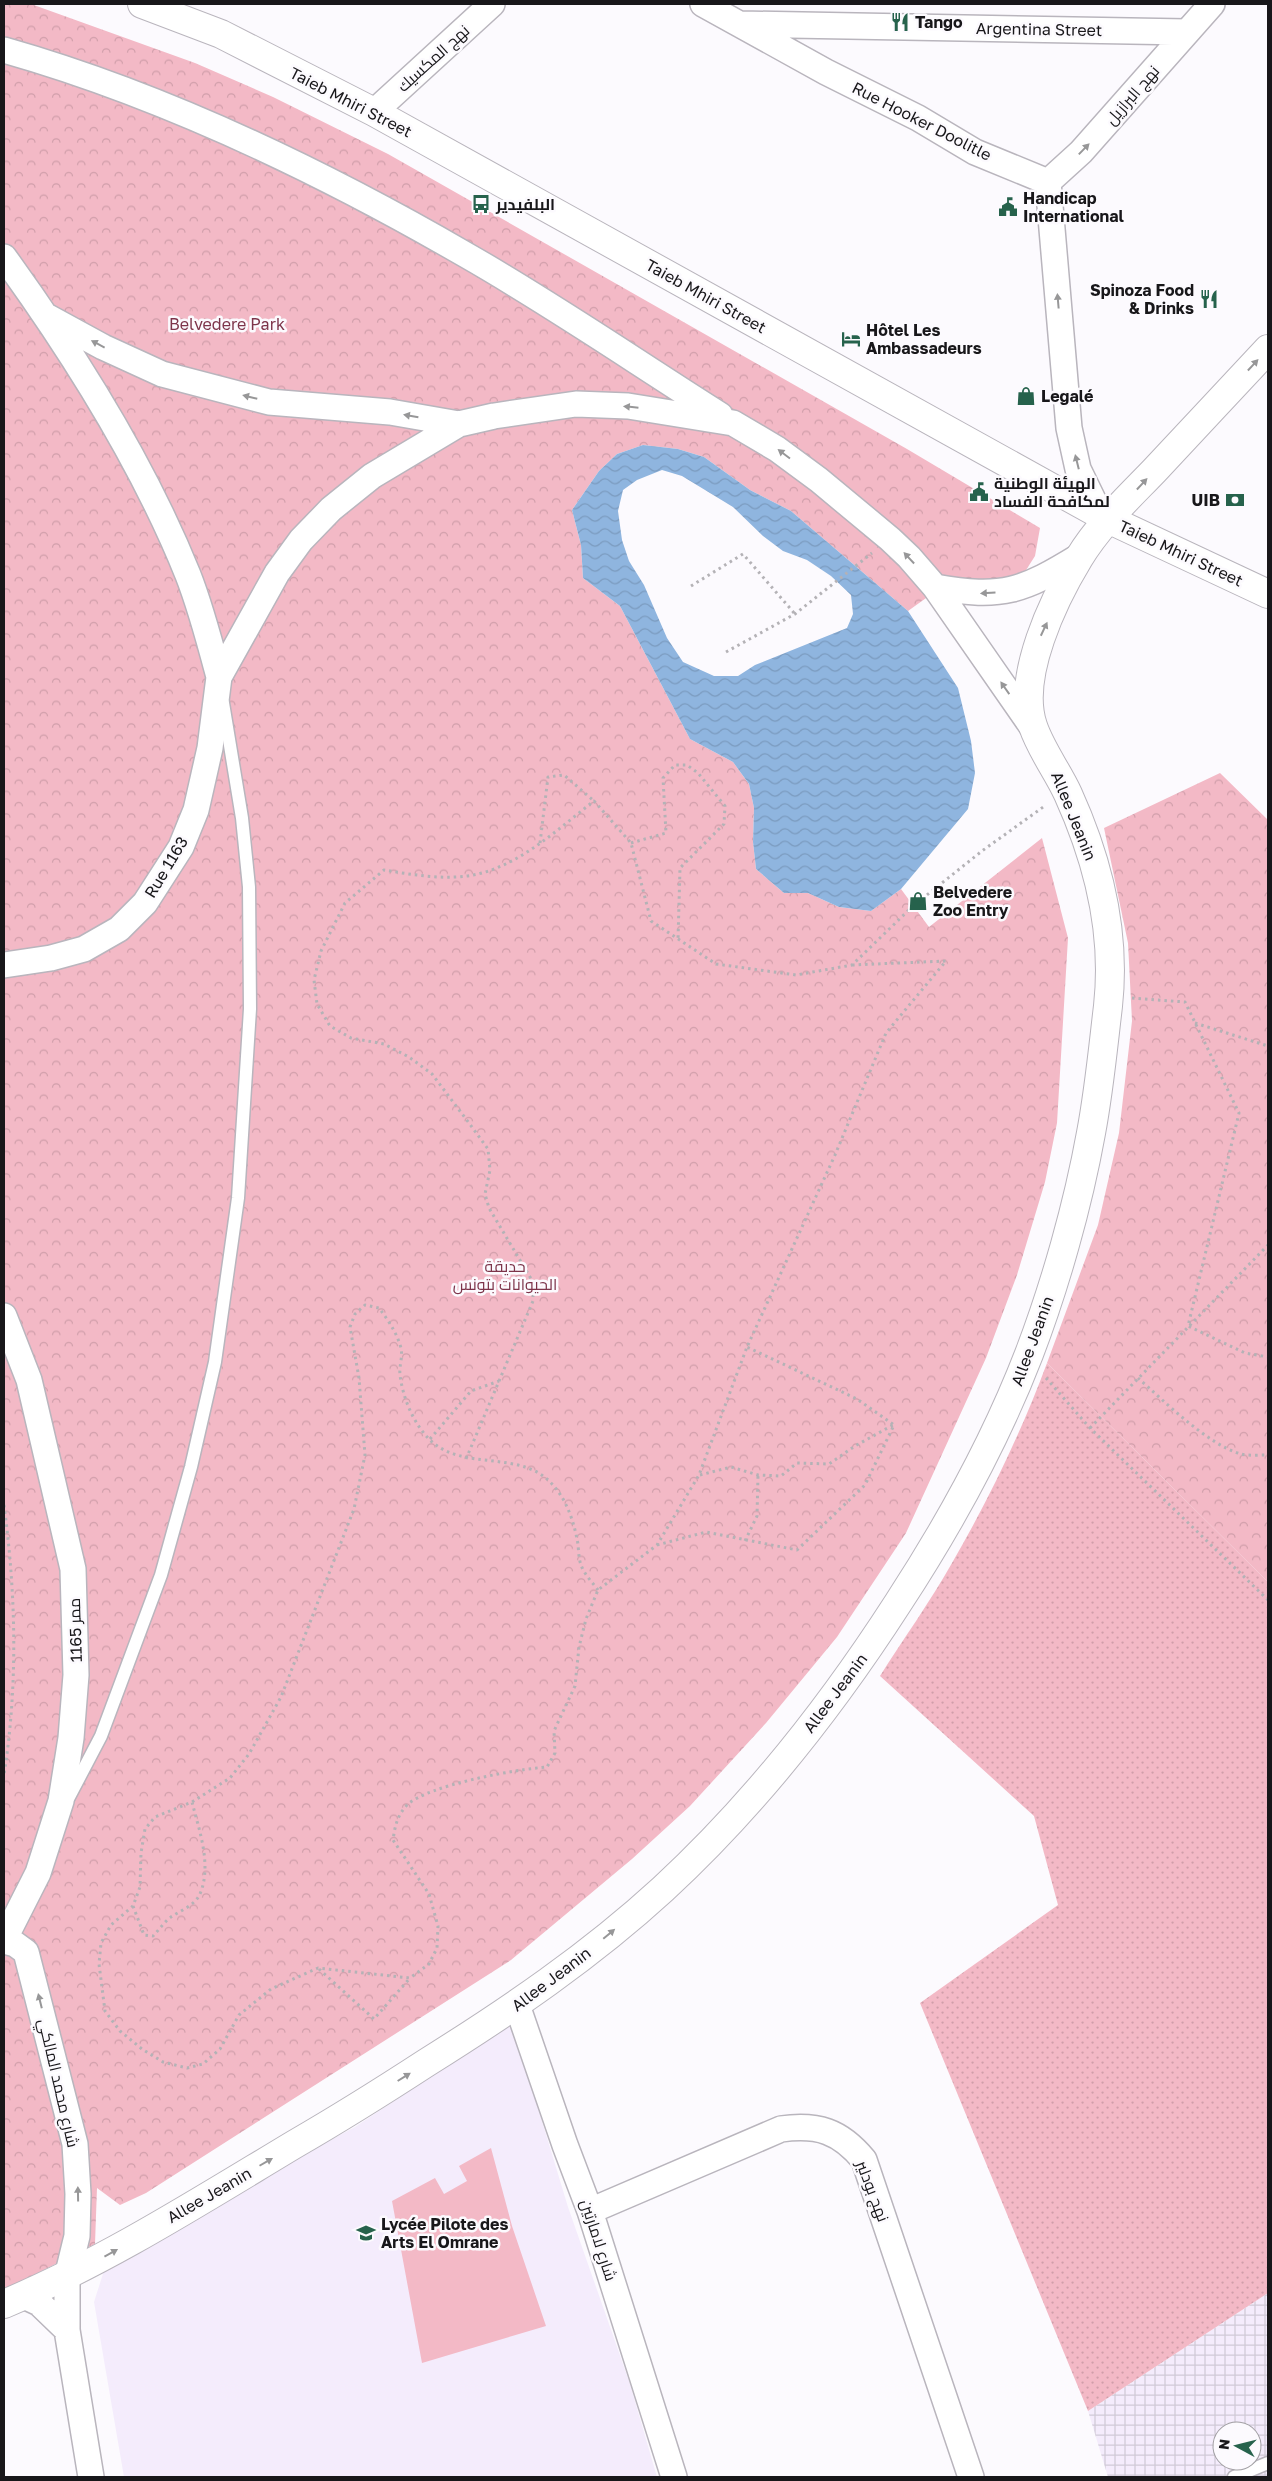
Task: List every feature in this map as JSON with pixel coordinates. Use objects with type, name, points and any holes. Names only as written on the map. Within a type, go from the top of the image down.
[{"type":"street","name":"Taieb Mhiri Street","points":[[142,4],[221,34],[374,112],[1108,519],[1268,594]]},
{"type":"street","name":"نهج المكسيك","points":[[374,112],[492,4]]},
{"type":"street","name":"Rue Hooker Doolitle","points":[[703,4],[826,72],[918,118],[975,152],[1048,182]]},
{"type":"street","name":"نهج البرازيل","points":[[1048,182],[1081,152],[1212,4]]},
{"type":"street","name":"Argentina Street","points":[[741,24],[1187,32]]},
{"type":"street","points":[[4,50],[50,63],[164,105],[314,172],[467,255],[733,423],[778,449],[890,539],[936,587],[1033,728]]},
{"type":"street","points":[[1048,182],[1069,428],[1078,469],[1096,506],[1108,519]]},
{"type":"street","points":[[4,258],[47,317],[86,378],[157,508],[189,576],[219,677]]},
{"type":"street","points":[[47,317],[104,347],[162,374],[269,402],[390,412],[459,424]]},
{"type":"street","points":[[1033,728],[1029,697],[1037,643],[1080,556],[1108,519],[1268,349]]},
{"type":"street","points":[[219,677],[277,573],[301,540],[331,509],[372,476],[459,424],[494,416],[576,404],[628,406],[733,423]]},
{"type":"street","points":[[936,587],[983,594],[1008,592],[1045,578],[1080,556]]},
{"type":"street","name":"Rue 1163","points":[[4,965],[51,958],[84,949],[118,930],[145,903],[181,847],[196,810],[210,748],[219,677]]},
{"type":"street","name":"Allee Jeanin","points":[[14,2300],[67,2277],[331,2123],[517,2005],[560,1974],[658,1894],[703,1851],[777,1770],[862,1660],[932,1550],[970,1482],[1008,1404],[1028,1357],[1049,1296],[1091,1134],[1109,996],[1108,938],[1099,882],[1085,835],[1066,790],[1033,728]]},
{"type":"street","name":"ممر 1165","points":[[4,1316],[29,1380],[73,1569],[76,1675],[71,1738],[61,1801],[38,1873],[4,1941]]},
{"type":"street","name":"شارع محمد المالكي","points":[[4,1941],[15,1944],[26,1952],[75,2144],[78,2194],[77,2236],[67,2277],[67,2330],[91,2477]]},
{"type":"street","name":"شارع لامارتين","points":[[517,2005],[565,2145],[590,2210],[674,2477]]},
{"type":"street","name":"نهج بودلير","points":[[590,2210],[781,2129],[804,2126],[822,2130],[852,2146],[864,2160],[970,2477]]},
{"type":"street","points":[[14,2300],[39,2303],[67,2330]]},
{"type":"lane","points":[[51,1832],[101,1736],[161,1575],[191,1467],[215,1362],[238,1198],[250,1009],[249,887],[242,818],[219,677]]},
{"type":"lane","points":[[1234,2477],[1268,2463]]},
{"type":"path","points":[[691,586],[744,554],[795,614]]},
{"type":"path","points":[[726,652],[795,614],[860,561]]},
{"type":"path","points":[[631,843],[666,833],[663,778],[675,765],[687,765],[698,773],[725,806],[724,824],[680,868],[678,940]]},
{"type":"path","points":[[318,1968],[374,2018],[410,1978],[429,1964],[437,1948],[438,1926],[429,1894],[392,1840],[396,1820],[408,1804],[434,1792],[486,1776],[518,1769],[547,1767],[555,1753],[554,1731],[575,1686],[579,1647],[586,1619],[598,1590],[656,1545],[699,1475],[748,1347],[835,1155],[886,1033],[946,961],[852,965],[796,975],[716,964],[651,921],[631,843],[594,801],[564,775],[548,777],[540,843]]},
{"type":"path","points":[[852,965],[913,906],[982,850],[1066,790]]},
{"type":"path","points":[[466,1459],[533,1301],[534,1282],[489,1208],[485,1194],[490,1170],[488,1149],[432,1074],[409,1057],[384,1044],[351,1038],[330,1026],[317,1004],[314,980],[321,951],[345,902],[384,870],[426,877],[478,874],[512,861],[540,843],[594,801]]},
{"type":"path","points":[[1109,996],[1185,1002],[1239,1112],[1188,1326]]},
{"type":"path","points":[[1195,1023],[1268,1046]]},
{"type":"path","points":[[1090,1428],[1268,1245]]},
{"type":"path","points":[[410,1978],[318,1968],[271,1989],[239,2016],[220,2048],[203,2064],[187,2068],[163,2062],[142,2049],[120,2030],[105,2012],[99,1964],[101,1942],[111,1925],[132,1906],[140,1887],[141,1853],[145,1829],[155,1816],[192,1802],[230,1778],[249,1754],[281,1697],[354,1509],[365,1456],[359,1378],[350,1327],[355,1314],[365,1305],[379,1308],[391,1324],[401,1349],[400,1373],[404,1396],[416,1423],[430,1440],[446,1453],[466,1459],[512,1465],[533,1471],[551,1483],[566,1503],[577,1539],[581,1566],[598,1590]]},
{"type":"path","points":[[1188,1326],[1245,1353],[1268,1357]]},
{"type":"path","points":[[748,1347],[857,1399],[894,1425]]},
{"type":"path","points":[[1028,1357],[1090,1428],[1268,1600]]},
{"type":"path","points":[[1138,1378],[1184,1418],[1219,1444],[1241,1454],[1268,1456]]},
{"type":"path","points":[[430,1440],[471,1391],[500,1381]]},
{"type":"path","points":[[699,1475],[731,1466],[758,1475],[781,1476],[796,1463],[829,1464],[855,1446],[894,1425]]},
{"type":"path","points":[[656,1545],[706,1532],[797,1550],[865,1485],[894,1425]]},
{"type":"path","points":[[745,1541],[758,1516],[758,1475]]},
{"type":"path","points":[[4,1506],[14,1604],[14,1667],[4,1775]]},
{"type":"path","points":[[132,1906],[144,1935],[153,1936],[170,1918],[187,1908],[198,1896],[204,1870],[202,1844],[192,1802]]},
{"type":"shaded area","name":"Lycée Pilote des Arts El Omrane","points":[[516,2020],[532,2088],[568,2207],[630,2384],[657,2477],[124,2477],[94,2302],[108,2258],[355,2127]]},
{"type":"shaded area","points":[[1268,2293],[1268,2477],[1108,2477],[1088,2411]]},
{"type":"green space","name":"حديقة الحيوانات بتونس","points":[[4,4],[31,4],[195,63],[273,97],[388,154],[907,449],[1040,528],[1035,556],[1019,581],[947,583],[908,611],[791,511],[750,490],[704,457],[678,449],[643,445],[617,454],[599,471],[572,510],[581,545],[583,578],[620,606],[690,739],[733,762],[749,784],[754,808],[753,842],[756,869],[784,893],[808,893],[839,907],[871,911],[901,889],[929,927],[1042,838],[1068,938],[1057,1123],[1045,1182],[1017,1275],[986,1358],[906,1533],[837,1637],[766,1723],[690,1806],[632,1859],[511,1960],[146,2193],[120,2205],[97,2188],[95,2244],[4,2290]]},
{"type":"green space","points":[[1220,773],[1268,820],[1268,1582],[1047,1363],[1098,1225],[1119,1133],[1132,1021],[1128,943],[1104,828]]},
{"type":"green space","points":[[1047,1363],[1268,1582],[1268,2293],[1088,2411],[920,2003],[1058,1905],[1034,1816],[880,1676],[935,1592],[979,1515],[1004,1465]]},
{"type":"green space","points":[[491,2148],[512,2226],[546,2326],[422,2363],[392,2201],[435,2178],[444,2194],[467,2181],[459,2166]]},
{"type":"water","points":[[643,445],[678,449],[704,457],[750,490],[791,511],[908,611],[958,688],[971,741],[975,773],[968,809],[901,889],[871,911],[839,907],[808,893],[784,893],[756,869],[753,842],[754,808],[749,784],[733,762],[690,739],[620,606],[583,578],[581,545],[572,510],[599,471],[617,454]],"holes":[[[662,470],[682,476],[733,507],[763,536],[783,551],[807,560],[831,576],[851,595],[853,614],[847,628],[755,665],[738,676],[714,676],[683,662],[667,638],[644,585],[629,561],[622,540],[618,511],[623,490],[637,480]]]},
{"type":"place","name":"Tango","points":[[900,22]]},
{"type":"place","name":"البلفيدير","points":[[481,204]]},
{"type":"place","name":"Handicap International","points":[[1008,207]]},
{"type":"place","name":"Spinoza Food & Drinks","points":[[1209,299]]},
{"type":"place","name":"Hôtel Les Ambassadeurs","points":[[851,339]]},
{"type":"place","name":"Legalé","points":[[1026,396]]},
{"type":"place","name":"الهيئة الوطنية لمكافحة الفساد","points":[[979,492]]},
{"type":"place","name":"UIB","points":[[1235,500]]},
{"type":"place","name":"Belvedere Zoo Entry","points":[[918,901]]},
{"type":"place","name":"Lycée Pilote des Arts El Omrane","points":[[366,2233]]},
{"type":"park label","name":"Belvedere Park","points":[[227,324]]}]
